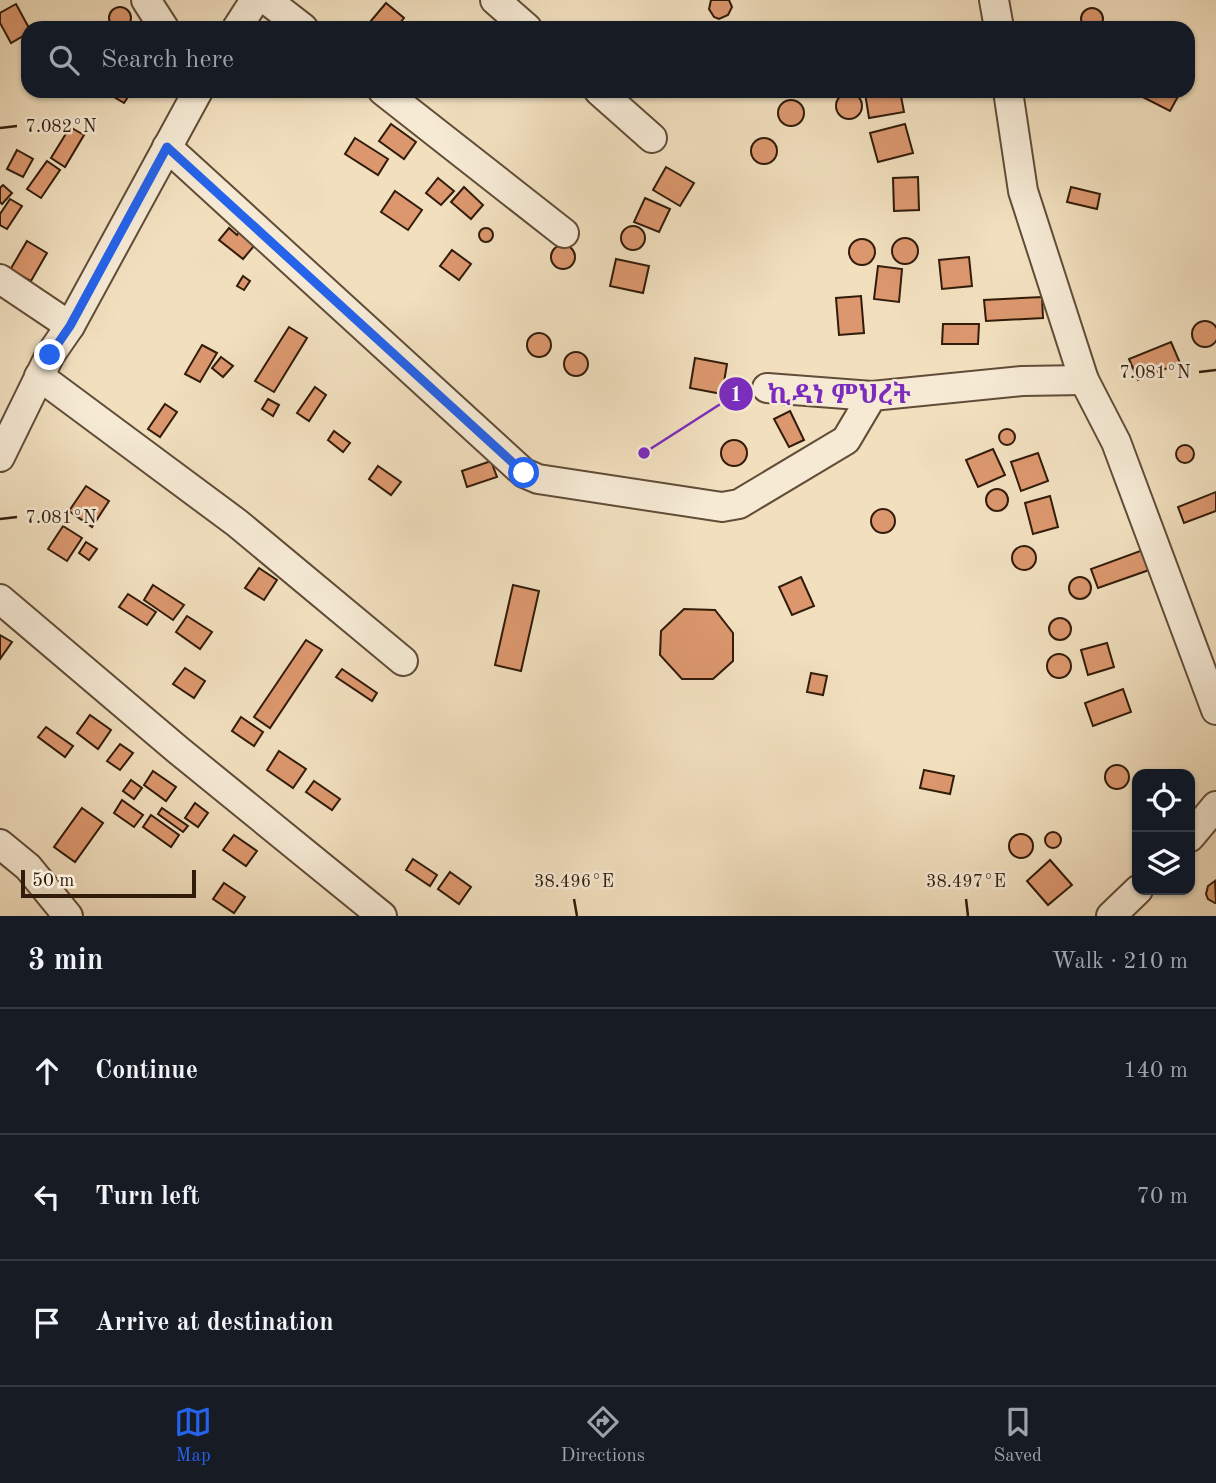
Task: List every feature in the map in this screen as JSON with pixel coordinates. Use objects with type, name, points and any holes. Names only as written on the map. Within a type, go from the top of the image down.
[{"type":"street","points":[[146,0],[160,21]]},
{"type":"street","points":[[242,21],[255,0]]},
{"type":"street","points":[[267,0],[294,21]]},
{"type":"street","points":[[495,0],[519,21]]},
{"type":"street","points":[[994,0],[998,21]]},
{"type":"street","points":[[0,457],[39,376],[70,326],[194,98]]},
{"type":"street","points":[[392,98],[564,233]]},
{"type":"street","points":[[607,98],[652,138]]},
{"type":"street","points":[[1009,98],[1023,191],[1084,380],[1116,442],[1216,709]]},
{"type":"street","points":[[167,147],[524,473],[538,479],[722,507],[739,504],[846,440],[872,396]]},
{"type":"street","points":[[0,279],[70,326]]},
{"type":"street","points":[[39,376],[237,523],[402,661]]},
{"type":"street","points":[[767,388],[872,396],[1022,381],[1084,380]]},
{"type":"street","points":[[0,598],[178,750],[382,916]]},
{"type":"street","points":[[1194,832],[1216,806]]},
{"type":"street","points":[[0,844],[28,867],[68,916]]},
{"type":"street","points":[[1111,916],[1133,895]]},
{"type":"building","points":[[711,0],[729,0],[732,7],[728,15],[719,19],[714,17],[709,9]]},
{"type":"building","points":[[386,3],[404,18],[402,21],[371,21]]},
{"type":"building","points":[[16,4],[25,21],[21,21],[21,37],[11,43],[0,23],[0,13]]},
{"type":"building","points":[[116,8],[124,8],[130,14],[130,21],[110,21],[110,14]]},
{"type":"building","points":[[1092,8],[1100,11],[1102,21],[1081,19],[1084,11]]},
{"type":"building","points":[[839,98],[859,98],[861,111],[854,118],[844,118],[837,111]]},
{"type":"building","points":[[866,98],[901,98],[904,112],[869,118]]},
{"type":"building","points":[[1145,98],[1177,98],[1170,111]]},
{"type":"building","points":[[791,100],[800,104],[804,113],[800,122],[791,126],[782,122],[778,113],[782,104]]},
{"type":"building","points":[[391,124],[416,142],[404,159],[379,141]]},
{"type":"building","points":[[905,124],[913,153],[878,162],[870,133]]},
{"type":"building","points":[[70,127],[84,135],[65,167],[51,158]]},
{"type":"building","points":[[355,138],[388,159],[378,175],[345,154]]},
{"type":"building","points":[[764,138],[773,142],[777,151],[773,160],[764,164],[755,160],[751,151],[755,142]]},
{"type":"building","points":[[17,150],[33,159],[23,177],[7,169]]},
{"type":"building","points":[[47,161],[60,170],[41,198],[27,189]]},
{"type":"building","points":[[666,167],[694,183],[680,206],[653,190]]},
{"type":"building","points":[[918,177],[919,210],[894,211],[893,178]]},
{"type":"building","points":[[438,178],[454,191],[441,205],[426,193]]},
{"type":"building","points":[[3,185],[12,193],[2,204],[0,188]]},
{"type":"building","points":[[464,187],[483,205],[471,219],[451,202]]},
{"type":"building","points":[[1071,187],[1100,194],[1097,209],[1067,202]]},
{"type":"building","points":[[395,191],[422,210],[408,230],[381,212]]},
{"type":"building","points":[[645,198],[670,209],[659,232],[634,222]]},
{"type":"building","points":[[10,199],[22,206],[7,229],[0,225],[0,214]]},
{"type":"building","points":[[633,226],[641,230],[645,238],[641,246],[633,250],[625,246],[621,238],[625,230]]},
{"type":"building","points":[[243,227],[259,240],[243,259],[219,240],[229,228],[237,235]]},
{"type":"building","points":[[486,228],[491,230],[491,240],[486,242],[481,240],[479,235],[481,230]]},
{"type":"building","points":[[905,238],[914,242],[918,251],[914,260],[905,264],[896,260],[892,251],[896,242]]},
{"type":"building","points":[[862,239],[871,243],[875,252],[871,261],[862,265],[853,261],[849,252],[853,243]]},
{"type":"building","points":[[27,241],[47,253],[31,281],[10,270]]},
{"type":"building","points":[[563,245],[571,249],[575,257],[571,265],[563,269],[555,265],[551,257],[555,249]]},
{"type":"building","points":[[452,250],[471,264],[459,280],[440,266]]},
{"type":"building","points":[[969,257],[972,286],[942,289],[939,260]]},
{"type":"building","points":[[616,259],[649,266],[643,293],[610,286]]},
{"type":"building","points":[[878,266],[902,269],[899,302],[874,299]]},
{"type":"building","points":[[243,276],[250,281],[244,290],[237,286]]},
{"type":"building","points":[[861,296],[864,333],[839,335],[836,298]]},
{"type":"building","points":[[1042,297],[1043,318],[986,321],[984,300]]},
{"type":"building","points":[[1205,321],[1214,325],[1217,339],[1214,343],[1205,347],[1196,343],[1192,334],[1196,325]]},
{"type":"building","points":[[943,324],[979,324],[978,344],[942,344]]},
{"type":"building","points":[[289,327],[307,338],[274,392],[255,381]]},
{"type":"building","points":[[539,333],[547,337],[551,345],[547,353],[539,357],[531,353],[527,345],[531,337]]},
{"type":"building","points":[[1171,342],[1180,363],[1138,380],[1129,359]]},
{"type":"building","points":[[202,345],[217,353],[200,382],[185,374]]},
{"type":"building","points":[[576,352],[584,356],[588,364],[584,372],[576,376],[568,372],[564,364],[568,356]]},
{"type":"building","points":[[221,357],[233,366],[223,377],[212,368]]},
{"type":"building","points":[[695,358],[727,364],[722,394],[690,388]]},
{"type":"building","points":[[315,387],[326,395],[309,421],[297,413]]},
{"type":"building","points":[[268,399],[279,405],[273,416],[262,409]]},
{"type":"building","points":[[165,404],[177,412],[160,437],[148,429]]},
{"type":"building","points":[[790,411],[804,440],[789,447],[774,419]]},
{"type":"building","points":[[1004,429],[1010,429],[1015,437],[1013,443],[1004,445],[999,440],[999,434]]},
{"type":"building","points":[[334,431],[350,443],[343,452],[328,440]]},
{"type":"building","points":[[734,440],[743,444],[747,453],[743,462],[734,466],[725,462],[721,453],[725,444]]},
{"type":"building","points":[[1185,445],[1191,448],[1194,454],[1191,460],[1185,463],[1179,460],[1176,454],[1179,448]]},
{"type":"building","points":[[993,449],[1005,475],[978,487],[966,460]]},
{"type":"building","points":[[1038,453],[1048,481],[1021,491],[1011,462]]},
{"type":"building","points":[[491,461],[497,477],[467,487],[462,471]]},
{"type":"building","points":[[378,466],[401,482],[391,495],[369,479]]},
{"type":"building","points":[[86,486],[109,501],[92,527],[69,511]]},
{"type":"building","points":[[997,489],[1005,492],[1008,500],[1005,508],[997,511],[989,508],[986,500],[989,492]]},
{"type":"building","points":[[1216,492],[1216,511],[1184,523],[1178,507]]},
{"type":"building","points":[[1050,496],[1058,527],[1033,534],[1025,503]]},
{"type":"building","points":[[883,509],[894,516],[895,521],[888,532],[883,533],[872,526],[871,521],[878,510]]},
{"type":"building","points":[[63,526],[82,538],[67,561],[48,549]]},
{"type":"building","points":[[86,542],[97,549],[89,560],[79,553]]},
{"type":"building","points":[[1024,546],[1035,553],[1036,558],[1029,569],[1024,570],[1013,563],[1012,558],[1019,547]]},
{"type":"building","points":[[1143,550],[1149,570],[1098,588],[1091,569]]},
{"type":"building","points":[[259,568],[277,580],[264,600],[245,588]]},
{"type":"building","points":[[801,577],[814,606],[792,615],[779,587]]},
{"type":"building","points":[[1080,577],[1088,580],[1091,588],[1088,596],[1080,599],[1072,596],[1069,588],[1072,580]]},
{"type":"building","points":[[153,585],[184,605],[173,620],[144,600]]},
{"type":"building","points":[[513,585],[539,591],[521,671],[495,665]]},
{"type":"building","points":[[128,594],[156,612],[147,625],[119,607]]},
{"type":"building","points":[[684,609],[715,610],[733,633],[733,661],[713,679],[682,679],[660,655],[661,631]]},
{"type":"building","points":[[187,616],[212,632],[200,649],[176,632]]},
{"type":"building","points":[[1060,618],[1068,621],[1071,629],[1068,637],[1060,640],[1052,637],[1049,629],[1052,621]]},
{"type":"building","points":[[0,635],[12,642],[0,659]]},
{"type":"building","points":[[306,640],[322,650],[270,728],[254,717]]},
{"type":"building","points":[[1107,643],[1114,667],[1088,675],[1081,650]]},
{"type":"building","points":[[1059,654],[1067,658],[1071,666],[1067,674],[1059,678],[1051,674],[1047,666],[1051,658]]},
{"type":"building","points":[[185,668],[205,681],[194,698],[173,684]]},
{"type":"building","points":[[342,669],[377,693],[372,701],[336,677]]},
{"type":"building","points":[[811,673],[827,676],[823,695],[807,692]]},
{"type":"building","points":[[1123,689],[1131,712],[1093,726],[1085,703]]},
{"type":"building","points":[[90,715],[111,730],[98,749],[77,733]]},
{"type":"building","points":[[241,717],[263,732],[254,746],[232,731]]},
{"type":"building","points":[[46,727],[73,746],[65,757],[38,737]]},
{"type":"building","points":[[120,744],[133,753],[120,770],[107,761]]},
{"type":"building","points":[[279,751],[306,769],[293,788],[267,770]]},
{"type":"building","points":[[1117,765],[1128,772],[1129,777],[1122,788],[1117,789],[1106,782],[1105,777],[1112,766]]},
{"type":"building","points":[[924,770],[954,776],[950,794],[920,788]]},
{"type":"building","points":[[153,771],[176,787],[166,801],[144,785]]},
{"type":"building","points":[[131,780],[142,788],[134,799],[123,791]]},
{"type":"building","points":[[314,781],[340,799],[332,810],[306,792]]},
{"type":"building","points":[[122,800],[143,815],[134,827],[114,813]]},
{"type":"building","points":[[195,803],[208,813],[198,827],[185,818]]},
{"type":"building","points":[[82,808],[103,823],[75,862],[54,847]]},
{"type":"building","points":[[162,808],[188,826],[183,832],[158,814]]},
{"type":"building","points":[[151,815],[179,835],[171,847],[143,827]]},
{"type":"building","points":[[1050,832],[1056,832],[1061,840],[1059,846],[1050,848],[1045,843],[1045,837]]},
{"type":"building","points":[[1021,834],[1032,841],[1033,846],[1026,857],[1021,858],[1010,851],[1009,846],[1016,835]]},
{"type":"building","points":[[234,835],[257,851],[246,866],[223,850]]},
{"type":"building","points":[[413,859],[437,875],[430,886],[406,870]]},
{"type":"building","points":[[1050,860],[1072,885],[1048,905],[1027,881]]},
{"type":"building","points":[[450,872],[471,887],[459,904],[438,889]]},
{"type":"building","points":[[1215,881],[1216,903],[1208,899],[1206,894],[1208,886]]},
{"type":"building","points":[[224,883],[245,897],[234,913],[213,899]]},
{"type":"place","name":"ኪዳነ ምህረት","points":[[644,453]]},
{"type":"route","points":[[50,355],[70,326],[167,147],[524,473]]}]
